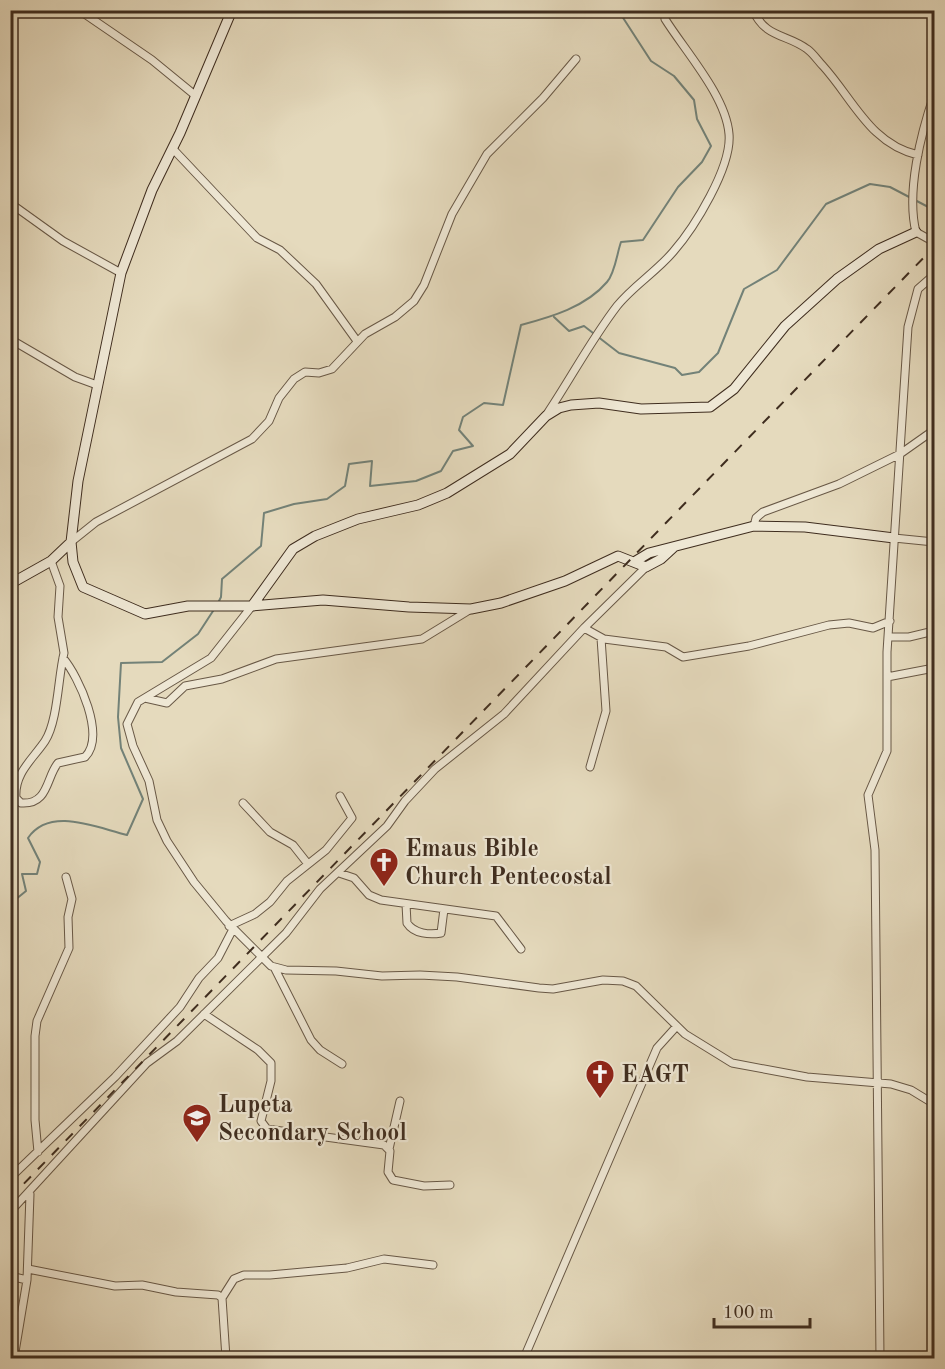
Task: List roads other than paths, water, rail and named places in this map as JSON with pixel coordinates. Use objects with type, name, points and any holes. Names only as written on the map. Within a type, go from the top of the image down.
[{"type":"street","points":[[80,10],[152,60],[196,96]]},
{"type":"street","points":[[232,10],[196,96],[141,216],[121,273],[83,448],[71,542],[73,562],[83,587],[145,614],[188,606],[248,606],[323,600],[471,609],[501,603],[565,581],[618,556],[646,567]]},
{"type":"street","points":[[664,10],[665,20],[718,102],[729,131],[729,145],[711,194],[674,252],[628,293],[593,342],[546,416],[510,454],[447,493],[418,505],[358,519],[301,543],[293,549],[248,606],[211,658],[145,698],[134,708],[128,728],[150,781],[157,820],[194,882],[231,928],[274,967],[286,970],[336,971],[382,976],[458,977],[539,988],[603,980],[623,981],[636,986],[676,1027],[712,1052],[740,1066],[807,1077],[891,1084],[911,1090],[934,1104]]},
{"type":"street","points":[[753,10],[757,19],[773,34],[809,51],[875,133],[897,148],[918,155]]},
{"type":"street","points":[[10,584],[51,561],[96,522],[252,439],[269,421],[279,398],[294,379],[305,372],[319,373],[332,369],[357,341],[395,317],[414,301],[424,285],[452,214],[487,154],[543,98],[576,59]]},
{"type":"street","points":[[916,232],[914,179],[934,95]]},
{"type":"street","points":[[172,149],[257,238],[280,250],[316,284],[357,341]]},
{"type":"street","points":[[10,203],[63,241],[121,273]]},
{"type":"street","points":[[546,416],[559,408],[580,404],[609,404],[641,410],[710,407],[734,389],[785,326],[837,279],[879,249],[916,232]]},
{"type":"street","points":[[916,232],[934,242]]},
{"type":"street","points":[[880,1359],[875,850],[868,795],[887,751],[887,677],[894,538],[910,313],[918,289],[934,275]]},
{"type":"street","points":[[10,339],[75,377],[97,385]]},
{"type":"street","points":[[754,526],[756,518],[763,512],[826,490],[900,454],[934,430]]},
{"type":"street","points":[[634,562],[649,553],[754,526],[805,527],[934,542]]},
{"type":"street","points":[[10,1212],[30,1194],[147,1063],[177,1041],[286,933],[322,886],[339,873],[387,826],[409,796],[435,769],[504,714],[584,628],[646,567],[661,559],[674,547]]},
{"type":"street","points":[[51,561],[60,586],[58,616],[64,643],[63,658],[48,734],[26,764],[16,792],[16,798],[21,803],[32,802],[47,789],[58,763],[85,757],[92,747],[84,694],[77,677],[63,658]]},
{"type":"street","points":[[145,698],[166,703],[185,686],[222,679],[295,655],[422,639],[471,609]]},
{"type":"street","points":[[584,628],[601,638],[666,647],[683,657],[737,649],[836,624],[849,622],[873,628],[890,621]]},
{"type":"street","points":[[889,637],[909,637],[934,631]]},
{"type":"street","points":[[590,767],[606,711],[601,638]]},
{"type":"street","points":[[887,677],[934,668]]},
{"type":"street","points":[[10,1178],[115,1077],[180,1007],[199,978],[218,958],[231,928],[255,914],[326,850],[352,820],[340,796]]},
{"type":"street","points":[[243,803],[270,831],[292,844],[308,864]]},
{"type":"street","points":[[339,873],[358,881],[369,895],[406,904],[496,916],[521,949]]},
{"type":"street","points":[[38,1152],[35,1120],[35,1036],[37,1021],[69,948],[68,917],[72,899],[66,877]]},
{"type":"street","points":[[406,904],[407,923],[414,931],[425,933],[441,933],[444,909]]},
{"type":"street","points":[[274,967],[315,1045],[342,1064]]},
{"type":"street","points":[[204,1014],[258,1050],[271,1063],[271,1082],[261,1121],[267,1129],[384,1145],[389,1149]]},
{"type":"street","points":[[525,1359],[657,1048],[676,1027]]},
{"type":"street","points":[[400,1101],[389,1149],[388,1172],[393,1180],[424,1186],[450,1185]]},
{"type":"street","points":[[13,1356],[27,1280],[30,1194]]},
{"type":"street","points":[[226,1359],[222,1298],[234,1280],[244,1275],[347,1268],[384,1258],[433,1265]]},
{"type":"street","points":[[28,1269],[116,1286],[142,1285],[222,1298]]},
{"type":"street","points":[[10,1276],[27,1280]]},
{"type":"waterway","points":[[218,603],[221,597],[222,579],[261,546],[264,513],[294,504],[327,499],[345,486],[349,464],[372,461],[370,486],[416,481],[441,471],[453,451],[473,446],[459,430],[463,417],[484,403],[503,405],[521,325],[567,310],[599,291],[612,274],[621,242],[643,240],[678,187],[702,162],[711,146],[697,119],[694,100],[674,76],[651,61],[618,10]]},
{"type":"waterway","points":[[554,317],[569,331],[584,326],[619,353],[675,368],[682,375],[699,372],[718,353],[744,289],[777,270],[826,204],[870,184],[890,187],[934,210]]},
{"type":"waterway","points":[[10,904],[26,891],[22,874],[37,874],[40,862],[28,838],[37,828],[61,821],[74,822],[127,835],[143,799],[121,748],[118,717],[121,663],[162,662],[198,634],[215,608]]},
{"type":"railway","points":[[10,1198],[934,247]]},
{"type":"place","name":"Emaus Bible Church Pentecostal","points":[[384,888]]},
{"type":"place","name":"EAGT","points":[[600,1100]]},
{"type":"place","name":"Lupeta Secondary School","points":[[197,1144]]}]
